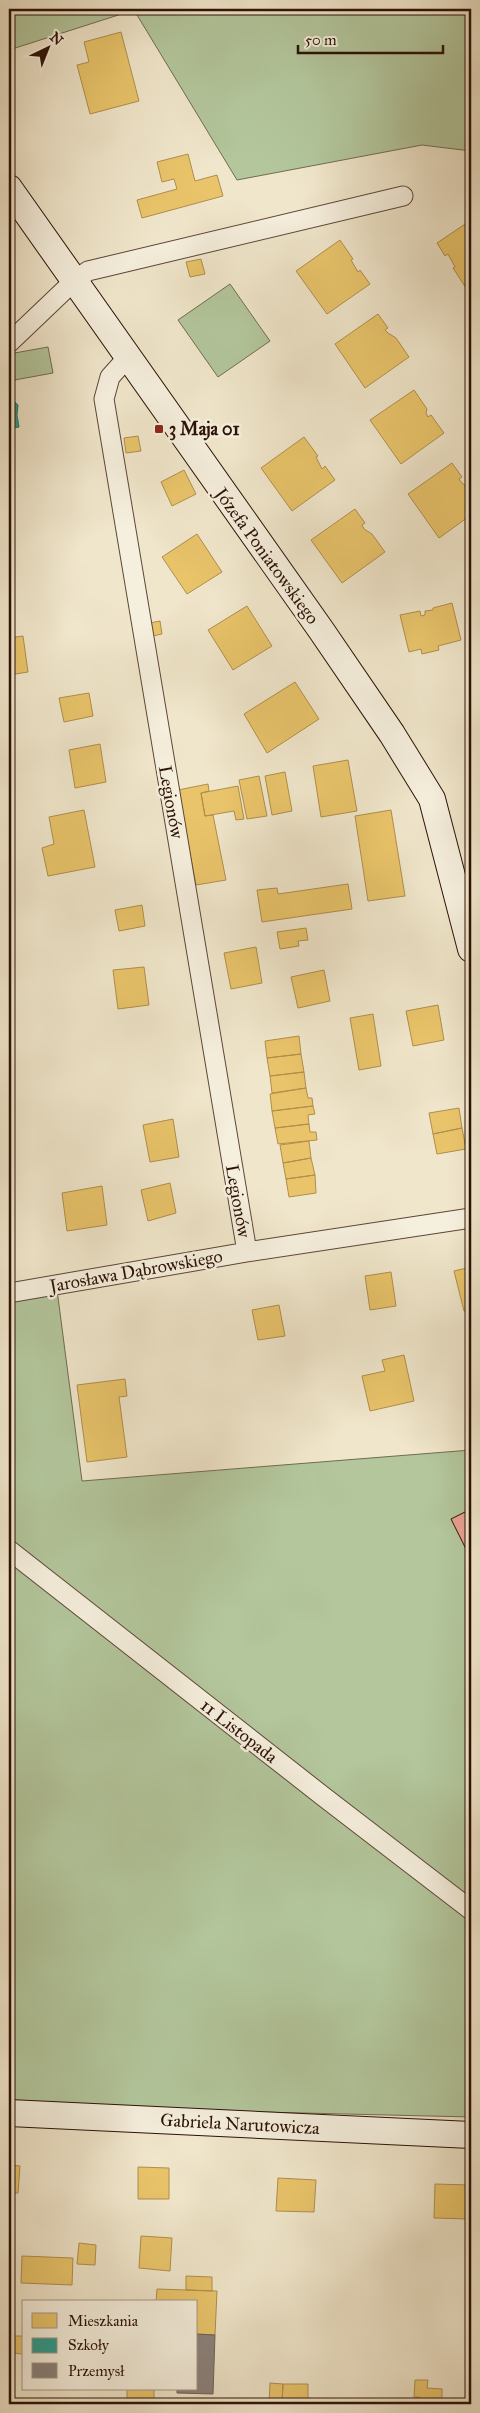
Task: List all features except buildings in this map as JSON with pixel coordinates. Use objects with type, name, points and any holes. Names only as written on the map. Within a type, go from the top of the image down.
[{"type":"street","name":"Józefa Poniatowskiego","points":[[9,188],[387,726],[432,799],[471,949]]},
{"type":"street","points":[[9,343],[74,281],[88,271],[402,196]]},
{"type":"street","name":"Legionów","points":[[127,358],[110,377],[104,399],[247,1252]]},
{"type":"street","name":"Jarosława Dąbrowskiego","points":[[9,1293],[247,1252],[471,1218]]},
{"type":"street","name":"11 Listopada","points":[[9,1550],[471,1910]]},
{"type":"street","name":"Gabriela Narutowicza","points":[[9,2113],[471,2135]]},
{"type":"green space","points":[[9,9],[471,9],[471,151],[422,145],[237,180],[134,10],[9,50]]},
{"type":"green space","points":[[230,284],[270,341],[218,377],[178,320]]},
{"type":"green space","points":[[48,347],[53,373],[9,381],[9,354]]},
{"type":"green space","points":[[56,1282],[82,1481],[471,1450],[471,2117],[9,2106],[9,1288]]},
{"type":"place","name":"3 Maja 01","points":[[159,429]]}]
